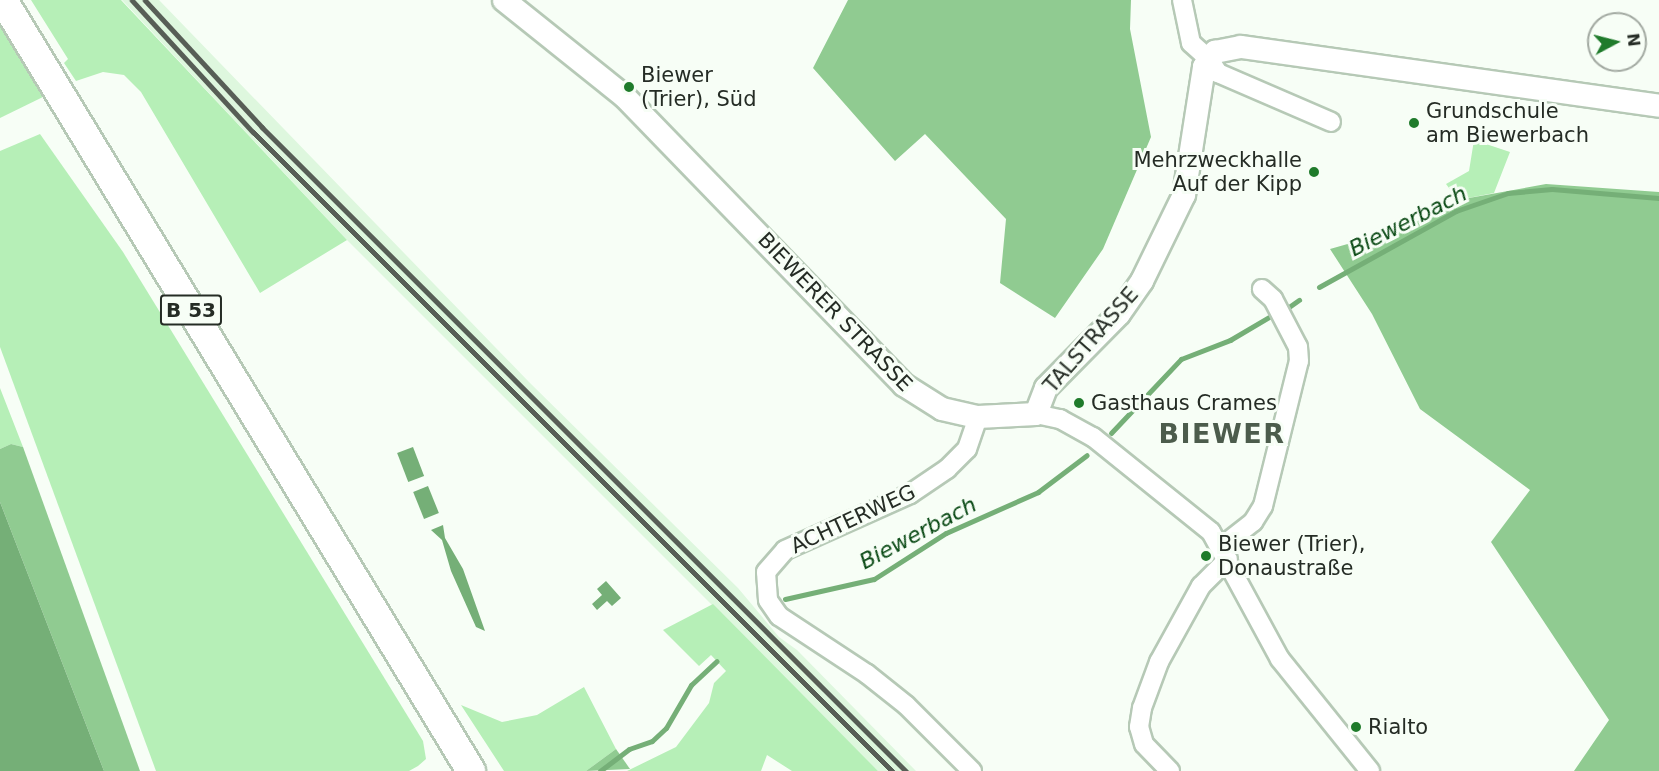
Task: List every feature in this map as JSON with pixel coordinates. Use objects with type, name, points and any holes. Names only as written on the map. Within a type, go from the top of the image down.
[{"type":"main road","name":"B 53","points":[[3,0],[471,771]]},
{"type":"street","name":"BIEWERER STRASSE","points":[[504,0],[624,96],[909,390],[942,409],[978,417],[1036,414],[1072,423],[1186,509],[1225,553],[1280,659],[1370,771]]},
{"type":"street","points":[[1182,0],[1191,43],[1209,59],[1218,73],[1330,122]]},
{"type":"street","points":[[1209,59],[1227,48],[1241,46],[1659,106]]},
{"type":"street","name":"TALSTRASSE","points":[[1036,414],[1046,388],[1119,314],[1165,240],[1184,195],[1193,158],[1201,78],[1209,59]]},
{"type":"street","points":[[1170,771],[1144,744],[1138,727],[1142,708],[1159,662],[1202,586],[1263,506],[1299,361],[1298,347],[1268,294]]},
{"type":"street","name":"ACHTERWEG","points":[[972,771],[867,674],[779,616],[768,600],[766,572],[785,550],[910,495],[947,469],[967,449],[978,417]]},
{"type":"shaded area","points":[[31,0],[121,0],[347,240],[260,293],[141,92],[124,75],[103,72],[76,81],[64,63],[68,59]]},
{"type":"shaded area","points":[[122,0],[159,0],[529,382],[738,588],[779,637],[797,650],[916,771],[878,771],[347,240]]},
{"type":"shaded area","points":[[848,0],[1131,0],[1130,29],[1151,137],[1103,249],[1055,318],[1000,283],[1006,219],[925,134],[895,161],[813,68]]},
{"type":"shaded area","points":[[0,18],[45,96],[0,118]]},
{"type":"shaded area","points":[[40,134],[123,252],[423,741],[426,759],[418,766],[409,771],[156,771],[0,347],[0,151]]},
{"type":"shaded area","points":[[1474,140],[1510,152],[1494,193],[1458,200],[1446,184],[1469,171]]},
{"type":"shaded area","points":[[1546,184],[1659,192],[1659,771],[1574,771],[1609,720],[1491,542],[1530,490],[1420,409],[1372,314],[1330,249],[1404,228],[1458,200]]},
{"type":"shaded area","points":[[0,388],[23,447],[11,444],[0,449]]},
{"type":"shaded area","points":[[11,444],[23,447],[140,771],[104,771],[0,502],[0,449]]},
{"type":"shaded area","points":[[413,447],[424,476],[408,482],[397,453]]},
{"type":"shaded area","points":[[428,486],[439,513],[424,519],[413,492]]},
{"type":"shaded area","points":[[0,502],[104,771],[0,771]]},
{"type":"shaded area","points":[[443,525],[445,538],[463,569],[485,631],[476,627],[451,571],[442,540],[431,530]]},
{"type":"shaded area","points":[[606,581],[621,598],[612,606],[607,601],[597,610],[592,604],[602,595],[597,589]]},
{"type":"shaded area","points":[[713,604],[878,771],[792,771],[767,755],[761,771],[627,771],[676,747],[709,703],[714,683],[726,671],[711,655],[699,666],[663,630]]},
{"type":"shaded area","points":[[584,687],[616,749],[586,771],[504,771],[461,705],[502,722],[537,715]]},
{"type":"shaded area","points":[[616,749],[630,769],[586,771]]},
{"type":"waterway","name":"Biewerbach","points":[[1319,287],[1456,211],[1508,193],[1552,189],[1659,198]]},
{"type":"waterway","name":"Biewerbach","points":[[1286,309],[1299,300]]},
{"type":"waterway","name":"Biewerbach","points":[[1111,433],[1181,359],[1230,340],[1269,317]]},
{"type":"waterway","name":"Biewerbach","points":[[785,599],[874,579],[946,533],[1038,492],[1087,455]]},
{"type":"waterway","name":"Biewerbach","points":[[600,771],[629,749],[652,741],[666,728],[691,685],[717,661]]},
{"type":"railway","points":[[132,0],[253,132],[892,771]]},
{"type":"railway","points":[[145,0],[262,127],[906,771]]},
{"type":"place","name":"Biewer (Trier), Süd","points":[[629,87]]},
{"type":"place","name":"Grundschule am Biewerbach","points":[[1414,123]]},
{"type":"place","name":"Mehrzweckhalle Auf der Kipp","points":[[1314,172]]},
{"type":"place","name":"Gasthaus Crames","points":[[1079,403]]},
{"type":"place","name":"Biewer (Trier), Donaustraße","points":[[1206,556]]},
{"type":"place","name":"Rialto","points":[[1356,727]]},
{"type":"district","name":"BIEWER","points":[[1222,434]]}]
